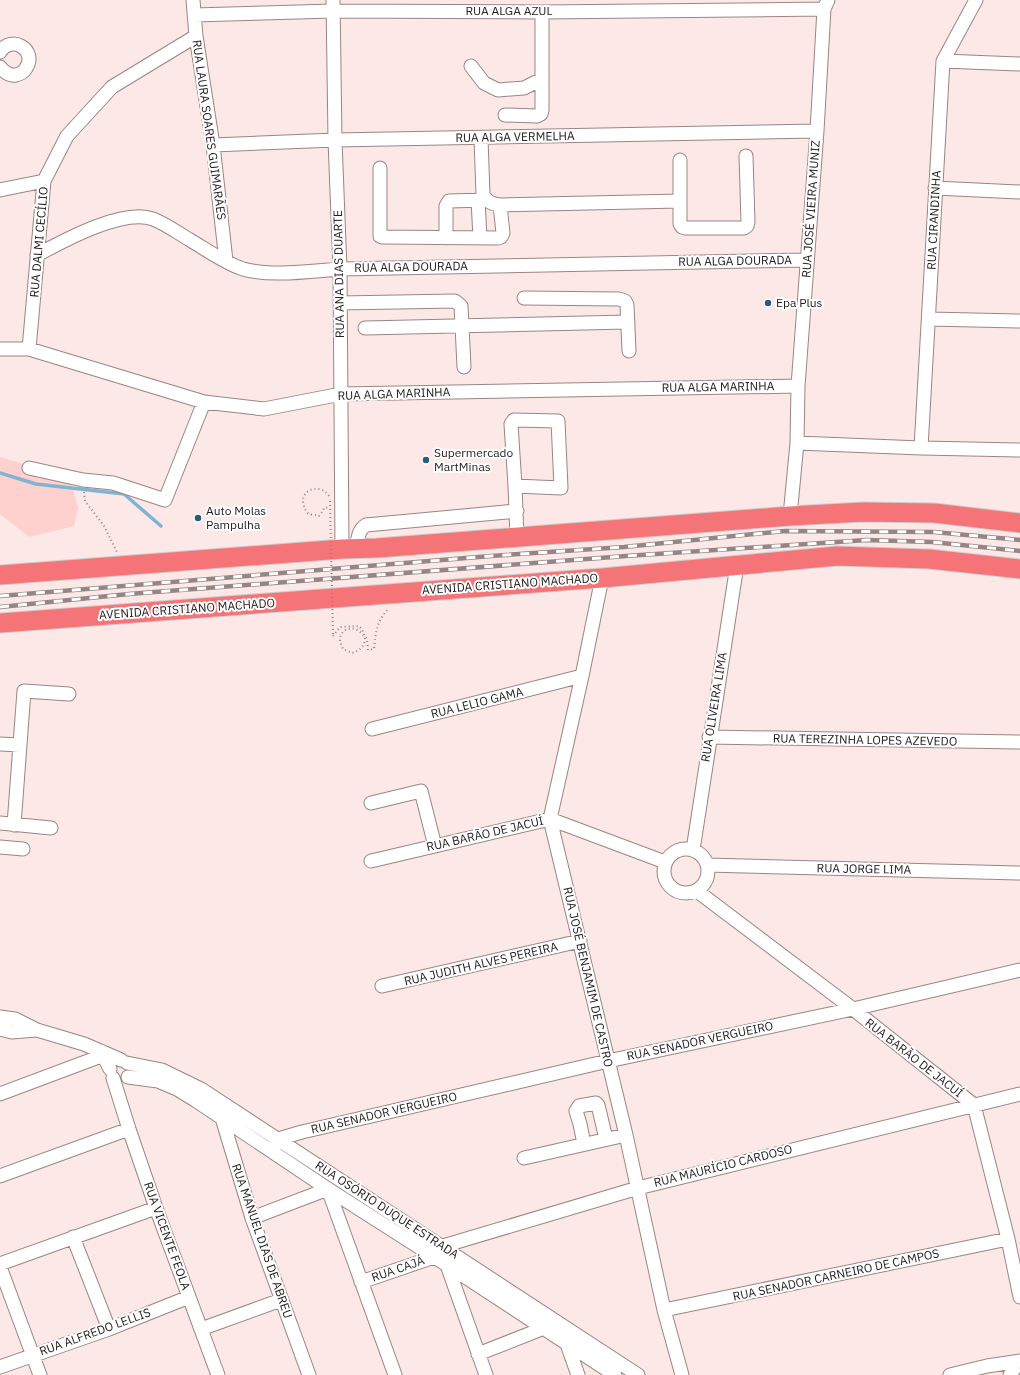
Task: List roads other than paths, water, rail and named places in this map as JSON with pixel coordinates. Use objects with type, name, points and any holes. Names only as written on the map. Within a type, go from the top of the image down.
[{"type":"highway","points":[[0,575],[349,548],[377,548],[790,516],[864,512],[934,513],[1020,523]]},
{"type":"highway","name":"AVENIDA CRISTIANO MACHADO","points":[[0,623],[398,592],[602,578],[837,556],[929,559],[1020,569]]},
{"type":"street","name":"RUA LAURA SOARES GUIMARÃES","points":[[193,0],[196,36],[213,145],[226,261]]},
{"type":"street","name":"RUA CIRANDINHA","points":[[921,448],[943,61],[976,0]]},
{"type":"street","name":"RUA ALGA AZUL","points":[[194,15],[333,5],[542,12],[826,4]]},
{"type":"street","name":"RUA JOSÉ VIEIRA MUNIZ","points":[[790,516],[797,443],[798,386],[826,4]]},
{"type":"street","name":"RUA ANA DIAS DUARTE","points":[[333,5],[335,140],[340,269],[340,394],[349,548]]},
{"type":"street","points":[[505,115],[537,116],[541,114],[542,12]]},
{"type":"street","name":"RUA DALMI CECÍLIO","points":[[29,349],[44,182],[67,136],[112,87],[196,36]]},
{"type":"street","points":[[0,52],[10,44],[20,45],[28,52],[29,62],[24,71],[14,75],[4,72],[0,67]]},
{"type":"street","points":[[943,61],[1020,64]]},
{"type":"street","points":[[471,66],[484,83],[498,90],[524,88],[542,79]]},
{"type":"street","name":"RUA ALGA VERMELHA","points":[[213,145],[335,140],[817,131]]},
{"type":"street","points":[[480,238],[483,195],[481,138]]},
{"type":"street","points":[[680,160],[680,224],[682,227],[744,228],[747,226],[748,222],[746,156]]},
{"type":"street","points":[[380,168],[380,236],[385,238],[501,237],[503,233],[500,205]]},
{"type":"street","points":[[0,190],[44,182]]},
{"type":"street","points":[[935,188],[1020,192]]},
{"type":"street","points":[[446,238],[447,204],[449,201],[482,200],[500,205],[680,201]]},
{"type":"street","name":"RUA ALGA DOURADA","points":[[37,255],[75,235],[110,222],[133,217],[152,219],[226,261],[244,269],[270,273],[340,269],[807,260]]},
{"type":"street","points":[[524,298],[619,299],[625,301],[628,305],[629,351]]},
{"type":"street","points":[[340,303],[455,301],[461,306],[464,367]]},
{"type":"street","points":[[929,319],[1020,321]]},
{"type":"street","points":[[365,328],[628,322]]},
{"type":"street","name":"RUA ALGA MARINHA","points":[[0,349],[29,349],[204,402],[264,409],[340,394],[798,386]]},
{"type":"street","points":[[29,468],[83,480],[113,483],[165,500],[204,402]]},
{"type":"street","points":[[515,486],[561,488],[558,421],[514,420],[511,424],[515,486],[517,511],[517,537]]},
{"type":"street","points":[[797,443],[1020,450]]},
{"type":"street","points":[[349,548],[362,527],[366,525],[517,511]]},
{"type":"street","name":"RUA OLIVEIRA LIMA","points":[[693,850],[709,737],[737,565]]},
{"type":"street","name":"RUA JOSÉ BENJAMIM DE CASTRO","points":[[602,578],[550,819],[626,1135],[664,1310],[682,1375]]},
{"type":"street","name":"RUA LELIO GAMA","points":[[372,729],[582,676]]},
{"type":"street","points":[[14,825],[24,691],[69,694]]},
{"type":"street","name":"RUA TEREZINHA LOPES AZEVEDO","points":[[709,737],[1020,742]]},
{"type":"street","points":[[0,744],[20,745]]},
{"type":"street","points":[[371,803],[421,791],[435,846]]},
{"type":"street","name":"RUA BARÃO DE JACUÍ","points":[[371,862],[550,819],[665,862]]},
{"type":"street","points":[[0,823],[51,828]]},
{"type":"street","points":[[0,847],[23,848]]},
{"type":"street","points":[[680,849],[693,850],[702,856],[708,865],[706,880],[703,886],[697,891],[683,894],[676,892],[666,883],[663,869],[665,862],[674,852],[680,849]]},
{"type":"street","name":"RUA JORGE LIMA","points":[[708,865],[1020,874]]},
{"type":"street","name":"RUA BARÃO DE JACUÍ","points":[[697,891],[853,1009],[974,1105],[1008,1239],[1020,1297]]},
{"type":"street","name":"RUA JUDITH ALVES PEREIRA","points":[[382,986],[580,941]]},
{"type":"street","name":"RUA SENADOR VERGUEIRO","points":[[278,1138],[608,1061],[853,1009],[1020,970]]},
{"type":"street","name":"RUA OSÓRIO DUQUE ESTRADA","points":[[0,1017],[15,1019],[37,1030],[124,1062],[162,1070],[201,1089],[225,1112],[270,1150],[328,1189],[438,1253],[570,1338],[638,1375]]},
{"type":"street","name":"RUA OSÓRIO DUQUE ESTRADA","points":[[0,1029],[12,1032],[37,1030]]},
{"type":"street","points":[[0,1094],[102,1053],[119,1076]]},
{"type":"street","points":[[115,1061],[124,1062],[130,1069],[119,1076],[115,1061]]},
{"type":"street","name":"RUA OSÓRIO DUQUE ESTRADA","points":[[119,1076],[158,1081],[278,1138],[336,1177],[438,1253],[447,1264],[547,1323]]},
{"type":"street","name":"RUA VICENTE FEOLA","points":[[119,1076],[118,1096],[156,1208],[217,1375]]},
{"type":"street","name":"RUA MAURÍCIO CARDOSO","points":[[438,1253],[638,1188],[1020,1094]]},
{"type":"street","points":[[584,1144],[576,1110],[579,1106],[586,1104],[596,1103],[598,1105],[606,1140]]},
{"type":"street","name":"RUA MANUEL DIAS DE ABREU","points":[[225,1112],[252,1218],[309,1375]]},
{"type":"street","points":[[580,1124],[601,1120]]},
{"type":"street","points":[[0,1176],[129,1129]]},
{"type":"street","points":[[524,1158],[626,1135]]},
{"type":"street","points":[[270,1150],[278,1138]]},
{"type":"street","points":[[252,1218],[328,1189],[336,1177]]},
{"type":"street","points":[[328,1189],[395,1375]]},
{"type":"street","points":[[40,1375],[0,1266],[73,1237],[156,1208]]},
{"type":"street","points":[[73,1237],[109,1328]]},
{"type":"street","name":"RUA SENADOR CARNEIRO DE CAMPOS","points":[[664,1310],[1008,1239]]},
{"type":"street","name":"RUA CAJÁ","points":[[361,1282],[438,1253]]},
{"type":"street","points":[[447,1264],[486,1375]]},
{"type":"street","name":"RUA ALFREDO LELLIS","points":[[0,1367],[109,1328],[189,1297]]},
{"type":"street","points":[[201,1329],[281,1300]]},
{"type":"street","points":[[478,1354],[547,1323]]},
{"type":"street","points":[[570,1338],[578,1375]]},
{"type":"street","name":"RUA OSÓRIO DUQUE ESTRADA","points":[[570,1338],[615,1375]]},
{"type":"street","points":[[950,1375],[986,1366],[1020,1361]]},
{"type":"street","points":[[1010,1375],[1020,1361]]},
{"type":"waterway","points":[[0,473],[36,484],[124,494],[161,526]]},
{"type":"railway","points":[[0,596],[491,556],[624,547],[785,531],[934,532],[1020,540]]},
{"type":"railway","points":[[0,607],[129,594],[626,556],[867,540],[932,542],[1020,551]]},
{"type":"place","name":"Epa Plus","points":[[768,303]]},
{"type":"place","name":"Supermercado MartMinas","points":[[426,460]]},
{"type":"place","name":"Auto Molas Pampulha","points":[[198,518]]}]
